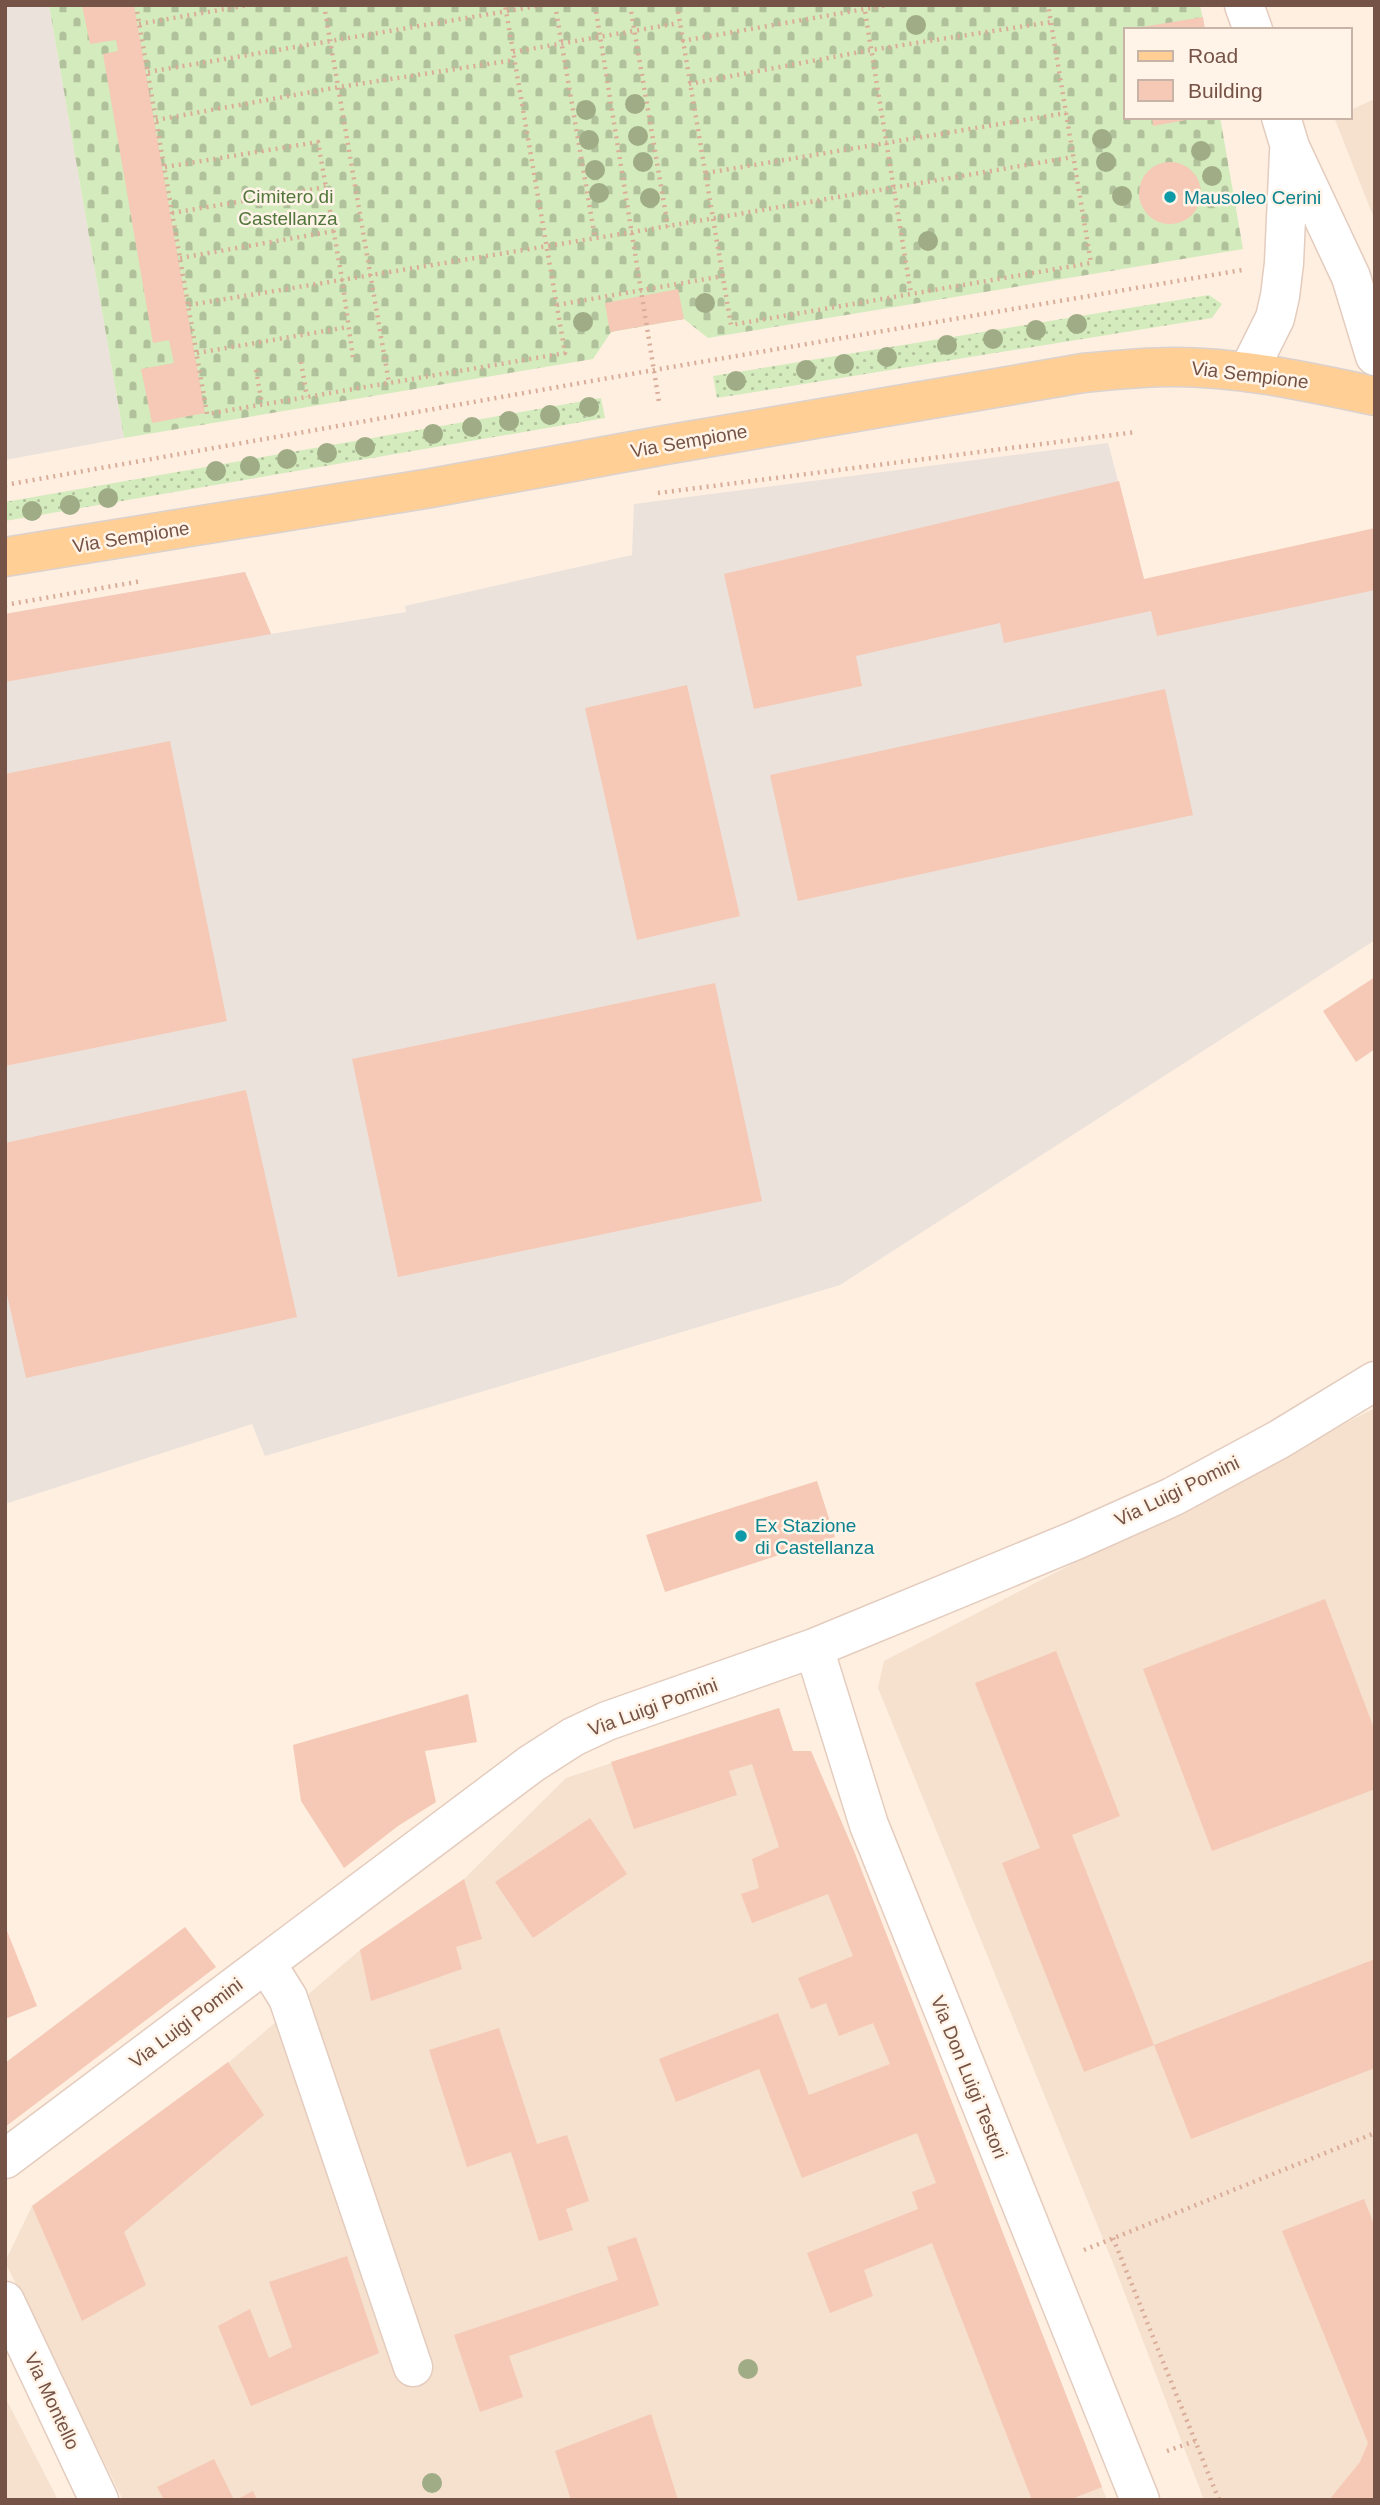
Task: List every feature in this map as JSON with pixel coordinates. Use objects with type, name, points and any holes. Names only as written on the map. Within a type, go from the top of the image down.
[{"type":"main road","name":"Via Sempione","points":[[5,557],[431,488],[1083,373],[1173,367],[1248,372],[1375,396]]},
{"type":"street","points":[[1244,5],[1252,28]]},
{"type":"street","points":[[1248,372],[1275,318],[1284,263],[1285,132]]},
{"type":"street","points":[[1285,132],[1351,277],[1375,356]]},
{"type":"street","name":"Via Luigi Pomini","points":[[5,2159],[531,1765],[573,1737],[607,1721],[814,1648],[1030,1560],[1172,1497],[1288,1434],[1375,1381]]},
{"type":"street","name":"Via Don Luigi Testori","points":[[814,1648],[869,1825],[1140,2500]]},
{"type":"street","points":[[266,1963],[288,1998],[413,2367]]},
{"type":"street","name":"Via Montello","points":[[5,2301],[99,2500]]},
{"type":"path","points":[[136,5],[207,414],[565,353],[505,5]]},
{"type":"path","points":[[192,5],[193,14]]},
{"type":"path","points":[[139,24],[223,7],[248,5]]},
{"type":"path","points":[[324,5],[389,383]]},
{"type":"path","points":[[148,72],[543,5]]},
{"type":"path","points":[[555,5],[595,238]]},
{"type":"path","points":[[595,5],[665,445]]},
{"type":"path","points":[[631,5],[668,227]]},
{"type":"path","points":[[677,5],[731,325],[1091,263],[1048,5]]},
{"type":"path","points":[[682,41],[864,7],[888,5]]},
{"type":"path","points":[[864,7],[911,294]]},
{"type":"path","points":[[689,84],[871,50],[1051,22]]},
{"type":"path","points":[[513,52],[679,23]]},
{"type":"path","points":[[156,120],[339,87],[514,60]]},
{"type":"path","points":[[706,173],[1066,113]]},
{"type":"path","points":[[165,167],[318,142],[353,358]]},
{"type":"path","points":[[188,305],[668,227],[1073,157]]},
{"type":"path","points":[[173,213],[326,187]]},
{"type":"path","points":[[180,258],[334,231]]},
{"type":"path","points":[[5,485],[654,370],[1284,263]]},
{"type":"path","points":[[556,305],[723,276]]},
{"type":"path","points":[[197,353],[348,327]]},
{"type":"path","points":[[301,362],[307,397]]},
{"type":"path","points":[[256,370],[262,404]]},
{"type":"path","points":[[647,494],[1136,432]]},
{"type":"path","points":[[5,605],[143,581]]},
{"type":"path","points":[[1044,2266],[1375,2133]]},
{"type":"path","points":[[1113,2238],[1219,2500]]},
{"type":"shaded area","points":[[5,5],[49,5],[124,438],[5,460]]},
{"type":"shaded area","points":[[1375,99],[1375,221],[1335,119],[1352,119],[1352,109]]},
{"type":"shaded area","points":[[1108,443],[1144,579],[1375,590],[1375,940],[840,1285],[265,1456],[252,1424],[5,1504],[5,614],[245,572],[271,634],[406,612],[405,606],[632,555],[634,504]]},
{"type":"shaded area","points":[[1375,1408],[1375,2500],[1204,2500],[1115,2268],[878,1688],[884,1661]]},
{"type":"shaded area","points":[[779,1708],[793,1751],[811,1751],[854,1851],[1107,2500],[123,2500],[5,2262],[32,2206],[228,2063],[360,1950],[464,1879],[566,1778]]},
{"type":"shaded area","points":[[5,2397],[58,2500],[5,2500]]},
{"type":"green space","name":"Cimitero di Castellanza","points":[[49,5],[1200,5],[1205,28],[1124,28],[1124,119],[1220,119],[1243,249],[708,338],[684,319],[611,332],[593,359],[124,438]]},
{"type":"green space","points":[[1209,295],[1222,304],[1212,318],[717,398],[713,376]]},
{"type":"green space","points":[[601,398],[605,418],[5,521],[5,502]]},
{"type":"building","points":[[82,5],[134,5],[205,413],[152,423],[141,369],[174,363],[169,340],[153,343],[103,54],[118,51],[116,40],[90,44]]},
{"type":"building","points":[[1203,17],[1205,28],[1136,28]]},
{"type":"building","points":[[1152,119],[1192,119],[1153,126]]},
{"type":"building","name":"Mausoleo Cerini","points":[[1170,162],[1192,171],[1201,193],[1192,215],[1170,224],[1148,215],[1139,193],[1148,171]]},
{"type":"building","points":[[678,289],[684,319],[610,332],[605,303]]},
{"type":"building","points":[[1119,481],[1144,579],[1375,528],[1375,590],[1157,636],[1151,611],[1004,643],[1000,623],[856,656],[862,686],[754,709],[724,574]]},
{"type":"building","points":[[245,572],[271,634],[5,682],[5,614]]},
{"type":"building","points":[[687,685],[740,916],[637,940],[585,708]]},
{"type":"building","points":[[1165,689],[1193,815],[798,901],[770,775]]},
{"type":"building","points":[[170,741],[227,1021],[5,1066],[5,774]]},
{"type":"building","points":[[1375,977],[1375,1049],[1356,1062],[1323,1011]]},
{"type":"building","points":[[715,983],[762,1201],[398,1277],[352,1059]]},
{"type":"building","points":[[246,1090],[297,1317],[26,1378],[5,1286],[5,1143]]},
{"type":"building","name":"Ex Stazione di Castellanza","points":[[817,1481],[835,1537],[665,1592],[646,1535]]},
{"type":"building","points":[[1325,1599],[1375,1731],[1375,1789],[1212,1851],[1143,1669]]},
{"type":"building","points":[[1056,1651],[1120,1816],[1072,1835],[1154,2045],[1084,2072],[1002,1863],[1040,1848],[975,1683]]},
{"type":"building","points":[[468,1694],[477,1742],[425,1751],[436,1802],[398,1826],[344,1868],[301,1801],[293,1745]]},
{"type":"building","points":[[779,1708],[793,1751],[811,1751],[854,1851],[1102,2487],[1069,2500],[1032,2500],[932,2243],[864,2270],[873,2296],[830,2313],[807,2253],[918,2209],[912,2192],[936,2183],[917,2133],[802,2178],[759,2069],[676,2102],[659,2059],[778,2013],[809,2095],[890,2064],[873,2023],[839,2036],[826,2003],[811,2009],[798,1978],[853,1956],[828,1894],[752,1923],[741,1894],[759,1888],[752,1859],[779,1847],[752,1764],[729,1771],[737,1795],[634,1829],[611,1762]]},
{"type":"building","points":[[590,1818],[627,1874],[533,1938],[495,1882]]},
{"type":"building","points":[[464,1879],[482,1939],[456,1947],[462,1969],[371,2001],[360,1950]]},
{"type":"building","points":[[5,1926],[37,2006],[5,2019]]},
{"type":"building","points":[[185,1927],[216,1967],[5,2127],[5,2063]]},
{"type":"building","points":[[1375,1959],[1375,2068],[1191,2139],[1154,2045]]},
{"type":"building","points":[[499,2028],[537,2144],[567,2135],[589,2201],[566,2209],[573,2230],[539,2241],[511,2152],[467,2167],[429,2050]]},
{"type":"building","points":[[228,2062],[264,2115],[124,2232],[146,2285],[82,2321],[32,2206]]},
{"type":"building","points":[[1364,2199],[1375,2227],[1375,2500],[1329,2500],[1360,2462],[1368,2443],[1282,2231]]},
{"type":"building","points":[[636,2237],[659,2305],[509,2356],[523,2397],[480,2412],[454,2335],[618,2280],[607,2247]]},
{"type":"building","points":[[347,2256],[379,2353],[251,2406],[218,2326],[250,2309],[269,2358],[292,2347],[269,2282]]},
{"type":"building","points":[[651,2414],[678,2500],[571,2500],[555,2451]]},
{"type":"building","points":[[214,2459],[234,2500],[164,2500],[157,2487]]},
{"type":"building","points":[[253,2491],[257,2500],[236,2500]]},
{"type":"place","name":"Mausoleo Cerini","points":[[1170,197]]},
{"type":"place","name":"Ex Stazione di Castellanza","points":[[741,1536]]}]
